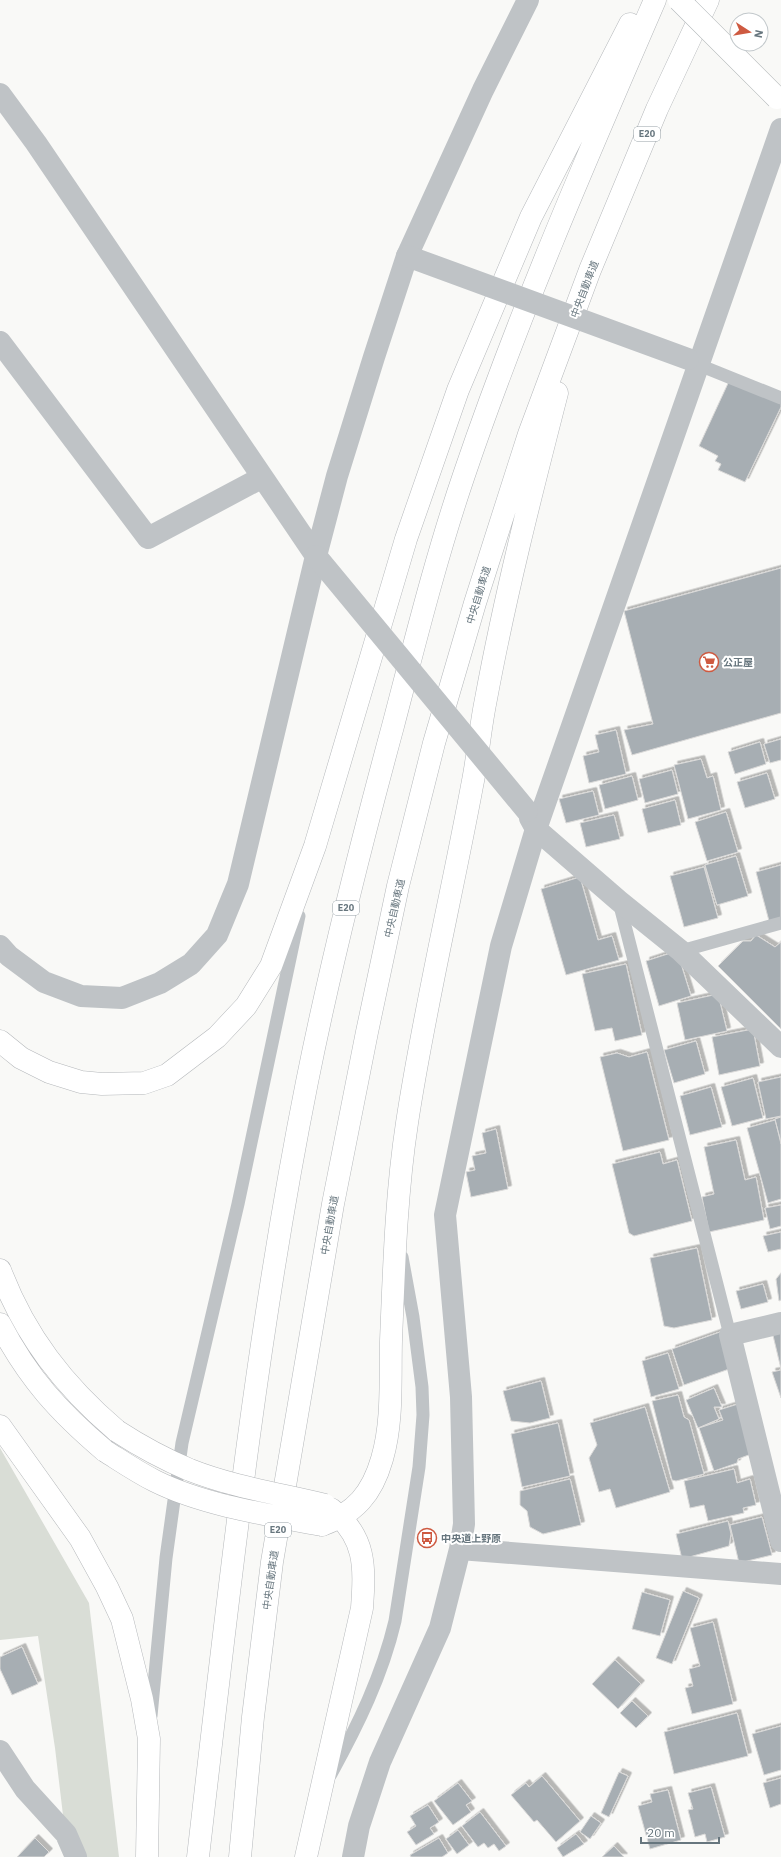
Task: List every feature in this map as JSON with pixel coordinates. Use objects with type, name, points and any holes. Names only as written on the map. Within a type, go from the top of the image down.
[{"type":"main road","points":[[0,1041],[21,1058],[48,1072],[81,1082],[102,1084],[144,1084],[167,1075],[217,1037],[246,1006],[271,966],[315,846],[404,546],[458,390],[531,217],[642,0]]},
{"type":"main road","name":"E20","points":[[198,1857],[224,1626],[255,1392],[281,1228],[306,1085],[359,853],[417,631],[464,476],[556,229],[655,0]]},
{"type":"main road","points":[[679,0],[777,98]]},
{"type":"main road","name":"中央自動車道","points":[[240,1857],[253,1717],[272,1562],[333,1204],[367,1032],[395,902],[434,743],[475,602],[529,434],[590,270],[657,109],[708,0]]},
{"type":"main road","points":[[0,1324],[36,1383],[56,1407],[105,1451],[156,1481],[188,1494],[259,1514],[330,1516],[358,1506],[375,1481],[383,1457],[388,1424],[396,1226],[406,1125],[421,1040],[472,785],[485,700],[532,490],[590,270]]},
{"type":"main road","points":[[0,1270],[15,1305],[42,1353],[76,1392],[117,1431],[163,1459],[219,1480],[330,1516],[355,1535],[361,1555],[364,1580],[362,1608],[337,1725],[318,1796],[306,1857]]},
{"type":"main road","points":[[0,1426],[80,1538],[107,1587],[122,1619],[142,1699],[149,1739],[147,1857]]},
{"type":"street","points":[[0,946],[9,956],[44,982],[81,996],[122,998],[160,983],[191,964],[217,935],[238,884],[316,556],[337,476],[407,256],[483,90],[528,0]]},
{"type":"street","points":[[0,94],[36,144],[261,478],[316,556],[531,820],[619,901],[681,950],[781,1047]]},
{"type":"street","points":[[353,1857],[359,1826],[380,1762],[440,1628],[460,1549],[464,1524],[461,1397],[445,1215],[501,946],[531,820],[693,362],[781,129]]},
{"type":"street","points":[[407,256],[693,362]]},
{"type":"street","points":[[0,342],[148,538],[261,478]]},
{"type":"street","points":[[781,1323],[730,1336],[781,1541]]},
{"type":"street","points":[[460,1549],[781,1574]]},
{"type":"street","points":[[0,1751],[25,1789],[66,1834],[76,1857]]},
{"type":"lane","points":[[693,362],[781,398]]},
{"type":"lane","points":[[149,1739],[166,1558],[182,1443],[238,1204],[280,998],[315,846]]},
{"type":"lane","points":[[619,901],[730,1336]]},
{"type":"lane","points":[[681,950],[781,923]]},
{"type":"lane","points":[[318,1796],[354,1733],[384,1660],[395,1621],[419,1468],[423,1415],[422,1387],[413,1317],[396,1226]]},
{"type":"shaded area","points":[[0,1448],[89,1603],[119,1857],[68,1857],[55,1748],[38,1636],[0,1640]]},
{"type":"building","points":[[730,379],[781,403],[781,407],[745,482],[718,470],[721,464],[715,461],[718,456],[699,446]]},
{"type":"building","name":"公正屋","points":[[781,568],[781,713],[632,755],[624,730],[653,724],[624,611]]},
{"type":"building","points":[[616,730],[626,774],[589,783],[583,756],[599,752],[595,735]]},
{"type":"building","points":[[781,739],[781,760],[770,763],[764,744]]},
{"type":"building","points":[[760,742],[766,764],[735,774],[728,752]]},
{"type":"building","points":[[701,759],[707,778],[713,776],[721,810],[688,819],[674,765]]},
{"type":"building","points":[[672,770],[678,794],[645,803],[639,779]]},
{"type":"building","points":[[767,773],[775,799],[745,808],[737,782]]},
{"type":"building","points":[[632,776],[638,800],[605,809],[599,785]]},
{"type":"building","points":[[593,791],[599,815],[566,823],[559,799]]},
{"type":"building","points":[[675,800],[681,825],[648,833],[642,809]]},
{"type":"building","points":[[726,812],[738,852],[707,861],[695,822]]},
{"type":"building","points":[[614,815],[620,839],[586,847],[580,823]]},
{"type":"building","points":[[736,856],[748,896],[717,905],[705,865]]},
{"type":"building","points":[[781,865],[781,918],[769,921],[756,872]]},
{"type":"building","points":[[704,867],[718,918],[684,927],[670,876]]},
{"type":"building","points":[[580,877],[598,940],[612,936],[619,960],[566,975],[541,889]]},
{"type":"building","points":[[756,935],[775,947],[781,942],[781,1029],[718,966],[743,941],[751,941]]},
{"type":"building","points":[[677,951],[691,996],[659,1006],[646,961]]},
{"type":"building","points":[[626,964],[642,1035],[615,1041],[612,1028],[595,1031],[582,974]]},
{"type":"building","points":[[718,994],[727,1031],[685,1040],[677,1003]]},
{"type":"building","points":[[753,1029],[760,1066],[719,1075],[712,1037]]},
{"type":"building","points":[[696,1041],[705,1074],[674,1083],[664,1050]]},
{"type":"building","points":[[647,1052],[669,1140],[623,1151],[600,1057],[617,1053],[629,1057]]},
{"type":"building","points":[[781,1077],[781,1116],[766,1119],[758,1082]]},
{"type":"building","points":[[753,1078],[763,1118],[732,1126],[721,1087]]},
{"type":"building","points":[[711,1087],[722,1127],[690,1135],[680,1096]]},
{"type":"building","points":[[781,1117],[781,1144],[775,1119]]},
{"type":"building","points":[[775,1120],[781,1142],[781,1199],[768,1203],[747,1128]]},
{"type":"building","points":[[496,1129],[508,1189],[471,1197],[466,1172],[475,1170],[472,1156],[486,1153],[482,1133]]},
{"type":"building","points":[[736,1140],[745,1180],[756,1177],[764,1220],[709,1232],[702,1197],[714,1194],[704,1147]]},
{"type":"building","points":[[660,1152],[663,1164],[677,1160],[692,1221],[634,1236],[629,1233],[612,1164]]},
{"type":"building","points":[[781,1205],[781,1226],[770,1229],[765,1208]]},
{"type":"building","points":[[781,1232],[781,1249],[768,1252],[763,1236]]},
{"type":"building","points":[[697,1248],[712,1320],[674,1328],[664,1326],[650,1258]]},
{"type":"building","points":[[781,1273],[781,1300],[779,1301],[776,1279]]},
{"type":"building","points":[[763,1284],[768,1302],[741,1309],[736,1291]]},
{"type":"building","points":[[781,1325],[781,1369],[771,1327]]},
{"type":"building","points":[[720,1332],[732,1368],[684,1385],[672,1349]]},
{"type":"building","points":[[668,1353],[679,1389],[651,1397],[642,1361]]},
{"type":"building","points":[[781,1370],[781,1398],[772,1372]]},
{"type":"building","points":[[541,1381],[550,1418],[530,1423],[511,1421],[503,1391]]},
{"type":"building","points":[[714,1388],[722,1407],[714,1407],[719,1419],[698,1428],[686,1400]]},
{"type":"building","points":[[678,1395],[684,1417],[689,1420],[704,1474],[676,1481],[672,1480],[652,1401]]},
{"type":"building","points":[[738,1404],[754,1453],[738,1459],[737,1463],[714,1471],[699,1428],[723,1420],[719,1410]]},
{"type":"building","points":[[645,1407],[670,1492],[616,1508],[610,1489],[599,1492],[589,1458],[597,1445],[590,1423]]},
{"type":"building","points":[[558,1423],[570,1476],[522,1487],[511,1434]]},
{"type":"building","points":[[734,1469],[737,1483],[750,1479],[756,1505],[743,1508],[744,1513],[708,1521],[704,1505],[690,1508],[684,1481]]},
{"type":"building","points":[[570,1479],[581,1525],[543,1534],[530,1527],[527,1511],[520,1505],[520,1491]]},
{"type":"building","points":[[762,1517],[772,1555],[739,1563],[730,1525]]},
{"type":"building","points":[[728,1521],[731,1534],[729,1546],[682,1559],[676,1534]]},
{"type":"building","points":[[683,1591],[699,1598],[672,1664],[656,1658]]},
{"type":"building","points":[[642,1592],[670,1600],[660,1636],[632,1629]]},
{"type":"building","points":[[713,1622],[733,1704],[692,1714],[685,1688],[693,1686],[689,1669],[700,1666],[690,1628]]},
{"type":"building","points":[[22,1647],[38,1684],[12,1695],[0,1669],[0,1657]]},
{"type":"building","points":[[615,1660],[641,1684],[618,1709],[592,1684]]},
{"type":"building","points":[[632,1701],[648,1716],[636,1728],[620,1713]]},
{"type":"building","points":[[737,1713],[748,1756],[674,1774],[664,1732]]},
{"type":"building","points":[[781,1726],[781,1770],[764,1775],[752,1734]]},
{"type":"building","points":[[619,1772],[628,1776],[609,1817],[601,1813]]},
{"type":"building","points":[[542,1776],[580,1821],[556,1842],[537,1820],[534,1822],[511,1795],[526,1783],[529,1787]]},
{"type":"building","points":[[781,1778],[781,1804],[770,1808],[763,1783]]},
{"type":"building","points":[[458,1783],[472,1801],[466,1805],[471,1812],[453,1825],[434,1801]]},
{"type":"building","points":[[711,1787],[725,1837],[707,1842],[705,1834],[695,1837],[688,1810],[693,1809],[688,1793]]},
{"type":"building","points":[[668,1790],[681,1840],[650,1849],[638,1806],[652,1802],[650,1794]]},
{"type":"building","points":[[428,1805],[439,1822],[430,1828],[434,1834],[416,1845],[407,1832],[416,1826],[410,1816]]},
{"type":"building","points":[[480,1812],[506,1846],[499,1851],[494,1844],[488,1848],[484,1843],[478,1847],[462,1826]]},
{"type":"building","points":[[591,1816],[601,1823],[590,1839],[580,1832]]},
{"type":"building","points":[[458,1830],[469,1845],[457,1854],[446,1839]]},
{"type":"building","points":[[576,1834],[584,1844],[563,1857],[557,1848]]},
{"type":"building","points":[[35,1838],[49,1852],[44,1857],[17,1857]]},
{"type":"building","points":[[439,1838],[448,1853],[442,1857],[411,1857],[410,1855]]},
{"type":"building","points":[[614,1846],[624,1857],[602,1857]]},
{"type":"place","name":"公正屋","points":[[709,662]]},
{"type":"place","name":"中央道上野原","points":[[427,1538]]}]
